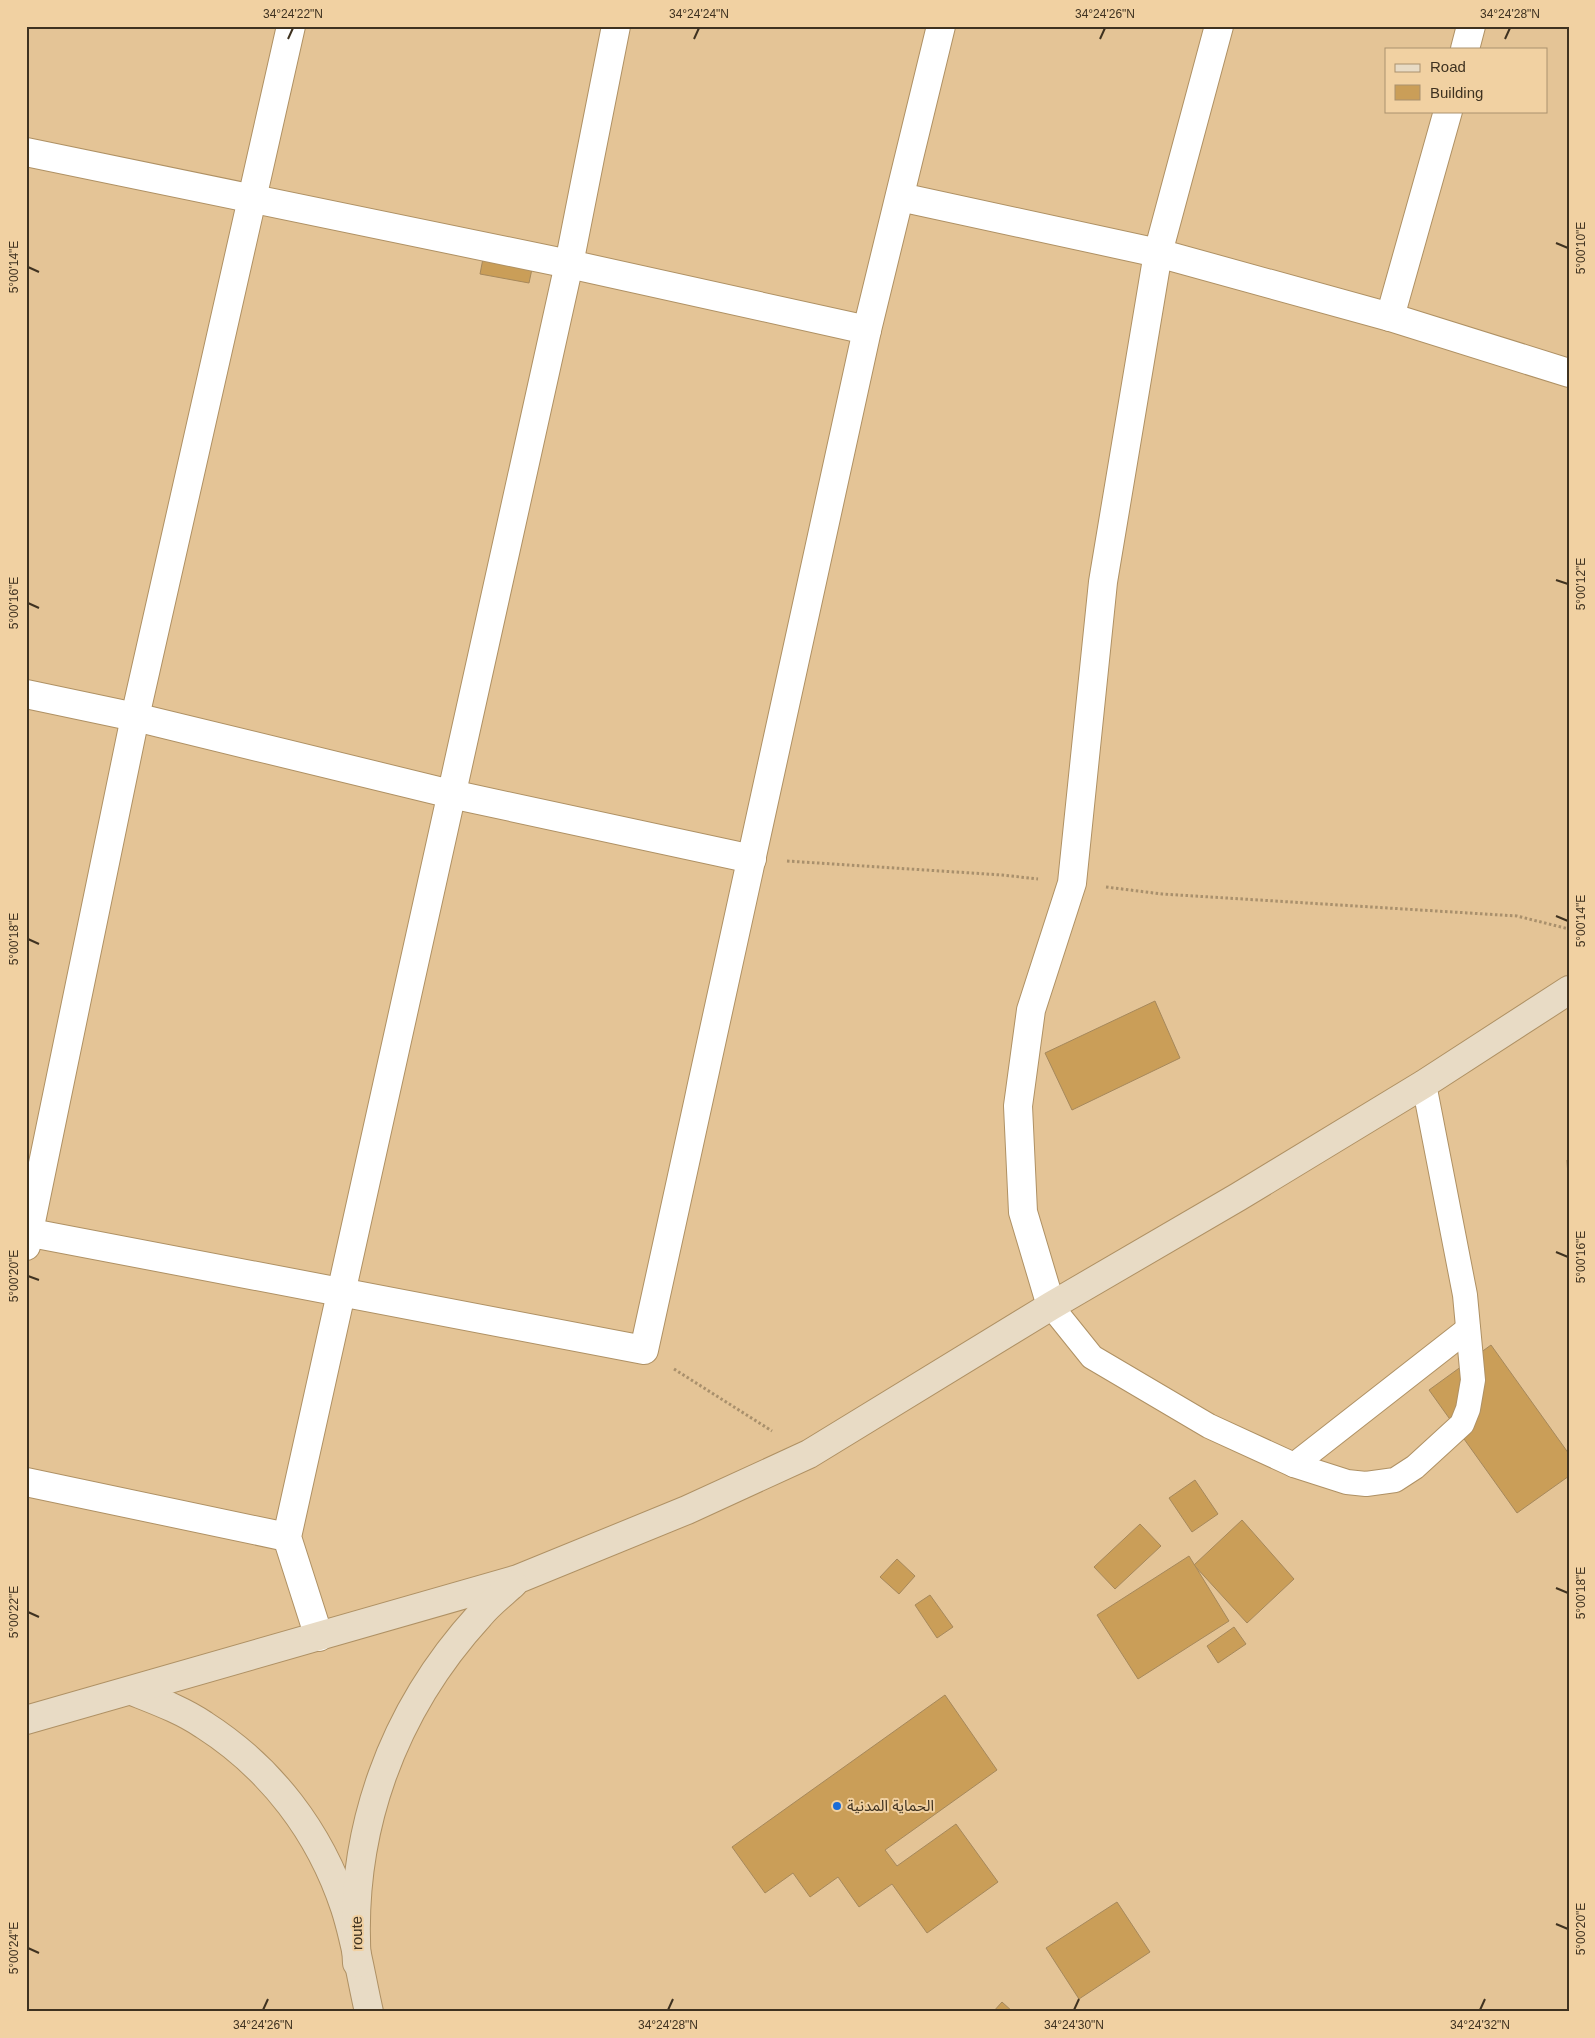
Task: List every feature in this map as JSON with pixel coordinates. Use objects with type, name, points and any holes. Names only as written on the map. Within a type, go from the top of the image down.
[{"type":"main road","points":[[26,1720],[518,1579],[687,1510],[809,1454],[1051,1306],[1238,1197],[1424,1084],[1569,990]]},
{"type":"main road","name":"route","points":[[357,1963],[355,1929],[358,1881],[365,1834],[377,1787],[396,1740],[419,1694],[448,1652],[481,1614],[518,1579]]},
{"type":"main road","name":"route","points":[[132,1690],[169,1706],[203,1724],[264,1773],[290,1803],[313,1836],[331,1871],[345,1909],[357,1963]]},
{"type":"main road","points":[[357,1963],[369,2012]]},
{"type":"street","points":[[291,26],[135,717],[27,1237],[341,1291],[644,1350],[867,330],[941,26]]},
{"type":"street","points":[[319,1637],[287,1537],[569,264],[616,26]]},
{"type":"street","points":[[1051,1306],[1023,1212],[1018,1106],[1031,1010],[1072,883],[1103,582],[1158,253],[1219,26]]},
{"type":"street","points":[[1465,48],[1471,26]]},
{"type":"street","points":[[1390,317],[1448,112]]},
{"type":"street","points":[[26,152],[569,264],[867,330]]},
{"type":"street","points":[[900,197],[1158,253],[1390,317],[1569,373]]},
{"type":"street","points":[[26,694],[135,717],[451,794],[752,859]]},
{"type":"street","points":[[26,1482],[287,1537]]},
{"type":"lane","points":[[1051,1306],[1092,1356],[1209,1426],[1294,1465],[1347,1482],[1366,1484],[1395,1480],[1415,1467],[1462,1424],[1468,1409],[1473,1380],[1465,1295],[1424,1084]]},
{"type":"lane","points":[[1294,1465],[1468,1329]]},
{"type":"path","points":[[752,859],[1002,875],[1171,894],[1517,916],[1569,929]]},
{"type":"path","points":[[644,1350],[809,1454]]},
{"type":"building","points":[[486,243],[533,264],[529,283],[480,274]]},
{"type":"building","points":[[1155,1001],[1180,1058],[1072,1110],[1045,1053]]},
{"type":"building","points":[[1567,1160],[1569,1160],[1569,1194]]},
{"type":"building","points":[[1491,1345],[1569,1454],[1569,1476],[1517,1513],[1429,1390]]},
{"type":"building","points":[[1195,1480],[1218,1514],[1192,1532],[1169,1498]]},
{"type":"building","points":[[1242,1520],[1294,1579],[1247,1623],[1194,1565]]},
{"type":"building","points":[[1140,1524],[1161,1546],[1115,1589],[1094,1567]]},
{"type":"building","points":[[1189,1556],[1229,1621],[1138,1679],[1097,1615]]},
{"type":"building","points":[[897,1559],[915,1576],[899,1594],[880,1577]]},
{"type":"building","points":[[930,1595],[953,1627],[937,1638],[915,1605]]},
{"type":"building","points":[[1234,1627],[1246,1644],[1218,1663],[1207,1646]]},
{"type":"building","points":[[945,1695],[997,1770],[885,1850],[897,1866],[956,1824],[998,1882],[927,1933],[892,1884],[859,1907],[838,1877],[810,1897],[793,1873],[765,1893],[732,1847]]},
{"type":"building","points":[[1117,1902],[1150,1952],[1079,1999],[1046,1948]]},
{"type":"building","points":[[1002,2002],[1013,2012],[993,2012]]},
{"type":"place","name":"الحماية المدنية","points":[[837,1806]]}]
